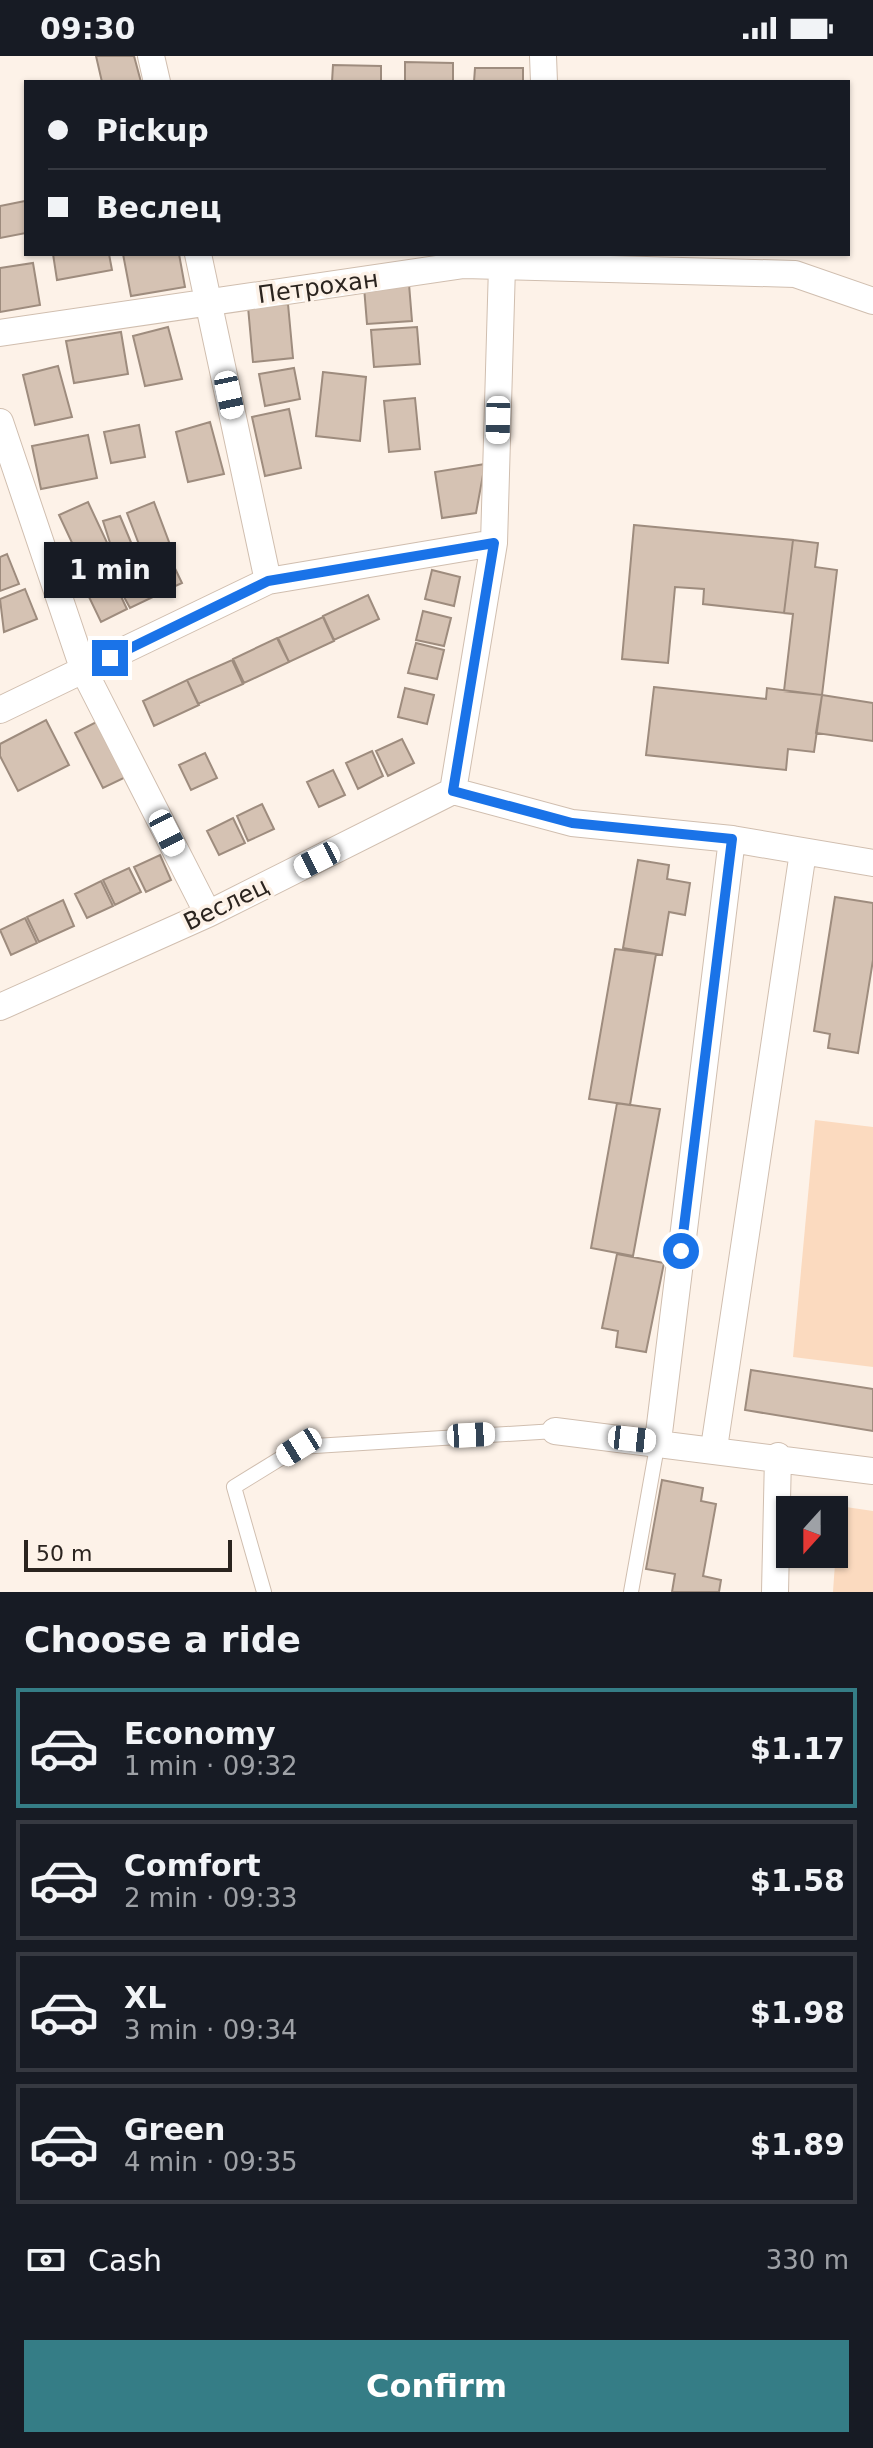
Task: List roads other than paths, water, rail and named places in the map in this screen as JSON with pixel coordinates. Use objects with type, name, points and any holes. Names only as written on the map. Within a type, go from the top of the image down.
[{"type":"street","points":[[151,56],[157,80]]},
{"type":"street","points":[[543,56],[544,80]]},
{"type":"street","points":[[198,256],[268,581]]},
{"type":"street","name":"Петрохан","points":[[0,333],[464,265],[502,266],[552,261],[795,274],[873,301]]},
{"type":"street","points":[[502,266],[494,543],[453,791],[572,823],[732,839],[873,863]]},
{"type":"street","points":[[0,422],[84,671],[208,914]]},
{"type":"street","points":[[0,710],[268,581],[494,543]]},
{"type":"street","name":"Веслец","points":[[0,1007],[208,914],[453,791]]},
{"type":"street","points":[[658,1441],[732,839]]},
{"type":"street","points":[[714,1448],[803,852]]},
{"type":"street","points":[[555,1431],[778,1456],[873,1471]]},
{"type":"street","points":[[775,1592],[778,1456]]},
{"type":"lane","points":[[264,1592],[234,1487],[299,1447],[555,1431]]},
{"type":"lane","points":[[631,1592],[658,1441]]}]
